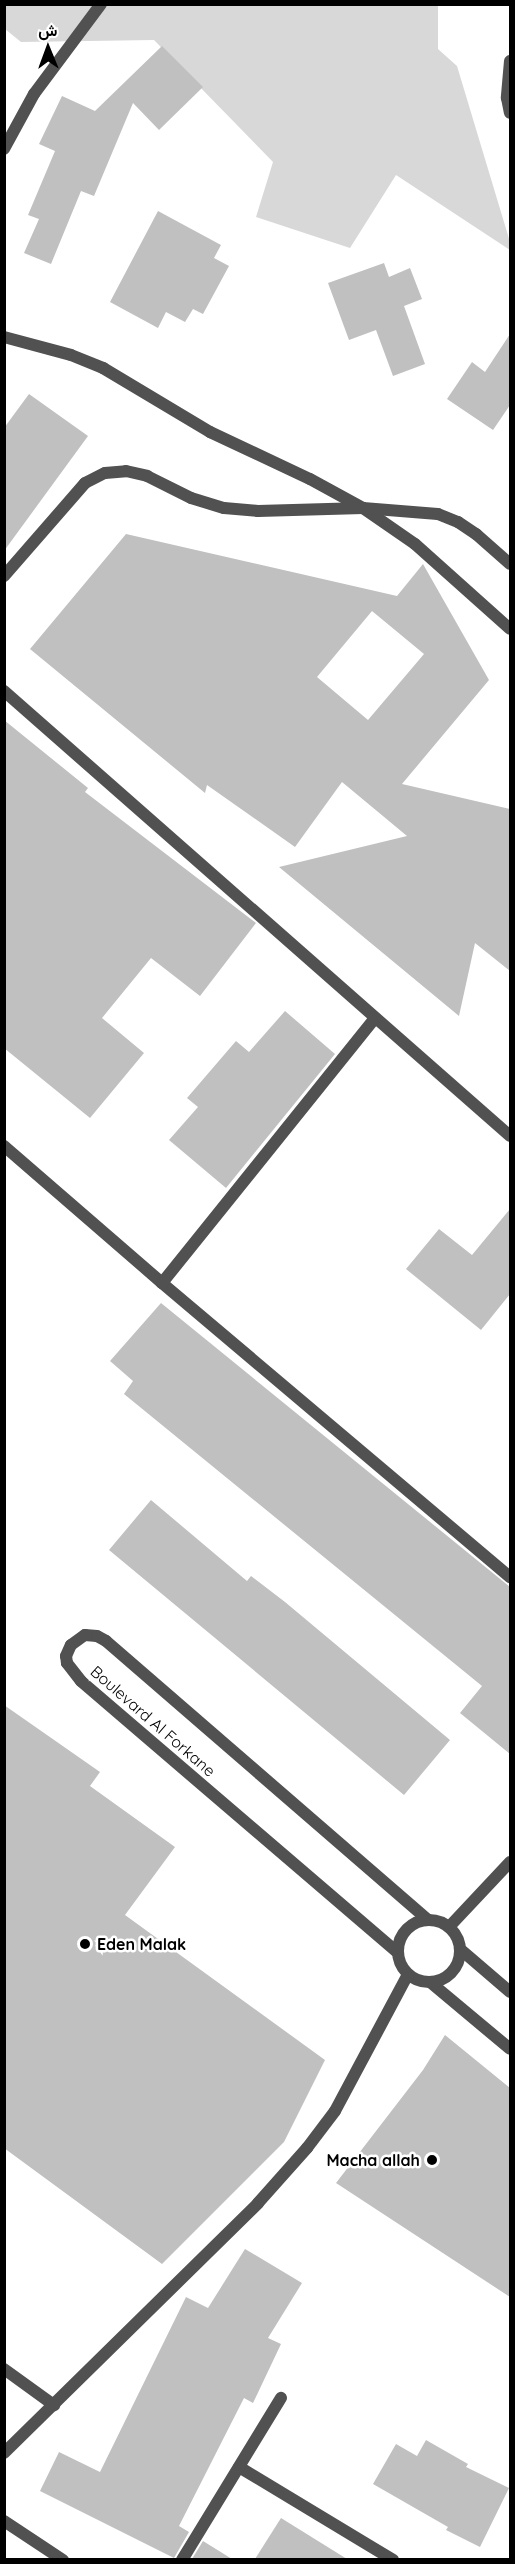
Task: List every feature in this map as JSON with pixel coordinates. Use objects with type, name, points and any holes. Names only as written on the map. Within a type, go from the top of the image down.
[{"type":"street","points":[[4,149],[34,94],[101,4]]},
{"type":"street","points":[[510,61],[507,80],[510,113]]},
{"type":"street","points":[[4,337],[71,355],[103,368],[210,432],[310,479],[363,508],[415,544],[510,629]]},
{"type":"street","points":[[4,576],[85,483],[105,473],[126,471],[147,476],[191,498],[224,508],[258,511],[363,508],[438,514],[458,522],[476,534],[510,564]]},
{"type":"street","points":[[4,690],[510,1136]]},
{"type":"street","points":[[162,1283],[375,1018]]},
{"type":"street","points":[[4,1146],[162,1283],[510,1576]]},
{"type":"street","name":"Boulevard Al Forkane","points":[[397,1952],[81,1681],[67,1664],[66,1656],[70,1645],[85,1635],[97,1636],[106,1641],[427,1920]]},
{"type":"street","points":[[449,1927],[510,1862]]},
{"type":"street","points":[[427,1920],[439,1921],[449,1927],[457,1937],[460,1949],[452,1972],[442,1979],[430,1982],[418,1980],[408,1974],[400,1965],[397,1952],[399,1940],[405,1930],[415,1923],[427,1920]]},
{"type":"street","points":[[460,1949],[510,1992]]},
{"type":"street","points":[[4,2453],[258,2203],[307,2148],[335,2111],[408,1974]]},
{"type":"street","points":[[430,1982],[510,2049]]},
{"type":"street","points":[[4,2369],[54,2405]]},
{"type":"street","points":[[182,2559],[281,2398]]},
{"type":"street","points":[[239,2468],[393,2559]]},
{"type":"street","points":[[4,2521],[63,2559]]},
{"type":"shaded area","points":[[4,5],[438,5],[438,49],[457,66],[510,242],[510,250],[396,175],[350,248],[256,217],[273,162],[154,40],[21,42],[5,29]]},
{"type":"building","points":[[162,46],[203,87],[159,130],[133,103],[94,196],[81,191],[51,264],[24,253],[39,219],[28,215],[55,151],[39,144],[62,96],[95,111]]},
{"type":"building","points":[[158,211],[221,245],[214,258],[229,266],[203,314],[193,309],[185,322],[166,312],[158,328],[110,302]]},
{"type":"building","points":[[384,263],[389,277],[410,268],[422,299],[404,306],[425,364],[393,376],[376,330],[349,340],[328,283]]},
{"type":"building","points":[[510,334],[510,405],[493,430],[447,399],[472,362],[485,372]]},
{"type":"building","points":[[29,394],[88,436],[4,551],[4,428]]},
{"type":"building","points":[[126,534],[397,596],[423,564],[489,680],[402,784],[510,809],[510,971],[475,943],[459,1016],[279,867],[407,836],[342,782],[295,847],[207,785],[205,793],[30,649]],"holes":[[[372,611],[424,654],[368,720],[317,677]]]},
{"type":"building","points":[[4,720],[88,788],[85,792],[256,923],[200,996],[151,958],[102,1018],[144,1053],[90,1118],[4,1048]]},
{"type":"building","points":[[285,1011],[335,1054],[226,1188],[169,1140],[198,1107],[187,1098],[236,1041],[249,1052]]},
{"type":"building","points":[[510,1209],[510,1294],[481,1330],[406,1269],[439,1229],[472,1255]]},
{"type":"building","points":[[161,1303],[510,1587],[510,1754],[460,1713],[482,1686],[124,1394],[133,1381],[110,1361]]},
{"type":"building","points":[[151,1500],[247,1581],[251,1576],[285,1602],[450,1740],[404,1795],[109,1550]]},
{"type":"building","name":"Eden Malak","points":[[4,1705],[100,1772],[90,1786],[175,1847],[125,1915],[325,2060],[284,2142],[162,2264],[4,2148]]},
{"type":"building","name":"Macha allah","points":[[445,2035],[510,2088],[510,2297],[336,2183],[423,2070]]},
{"type":"building","points":[[245,2249],[302,2283],[268,2338],[281,2344],[253,2403],[244,2398],[179,2526],[189,2532],[174,2558],[40,2491],[59,2452],[100,2472],[186,2297],[208,2308]]},
{"type":"building","points":[[426,2440],[468,2464],[466,2467],[509,2488],[480,2547],[446,2530],[448,2527],[373,2484],[396,2444],[417,2456]]},
{"type":"building","points":[[281,2518],[347,2559],[255,2559]]},
{"type":"building","points":[[203,2541],[232,2559],[192,2559]]},
{"type":"place","name":"Eden Malak","points":[[85,1944]]},
{"type":"place","name":"Macha allah","points":[[432,2160]]}]
